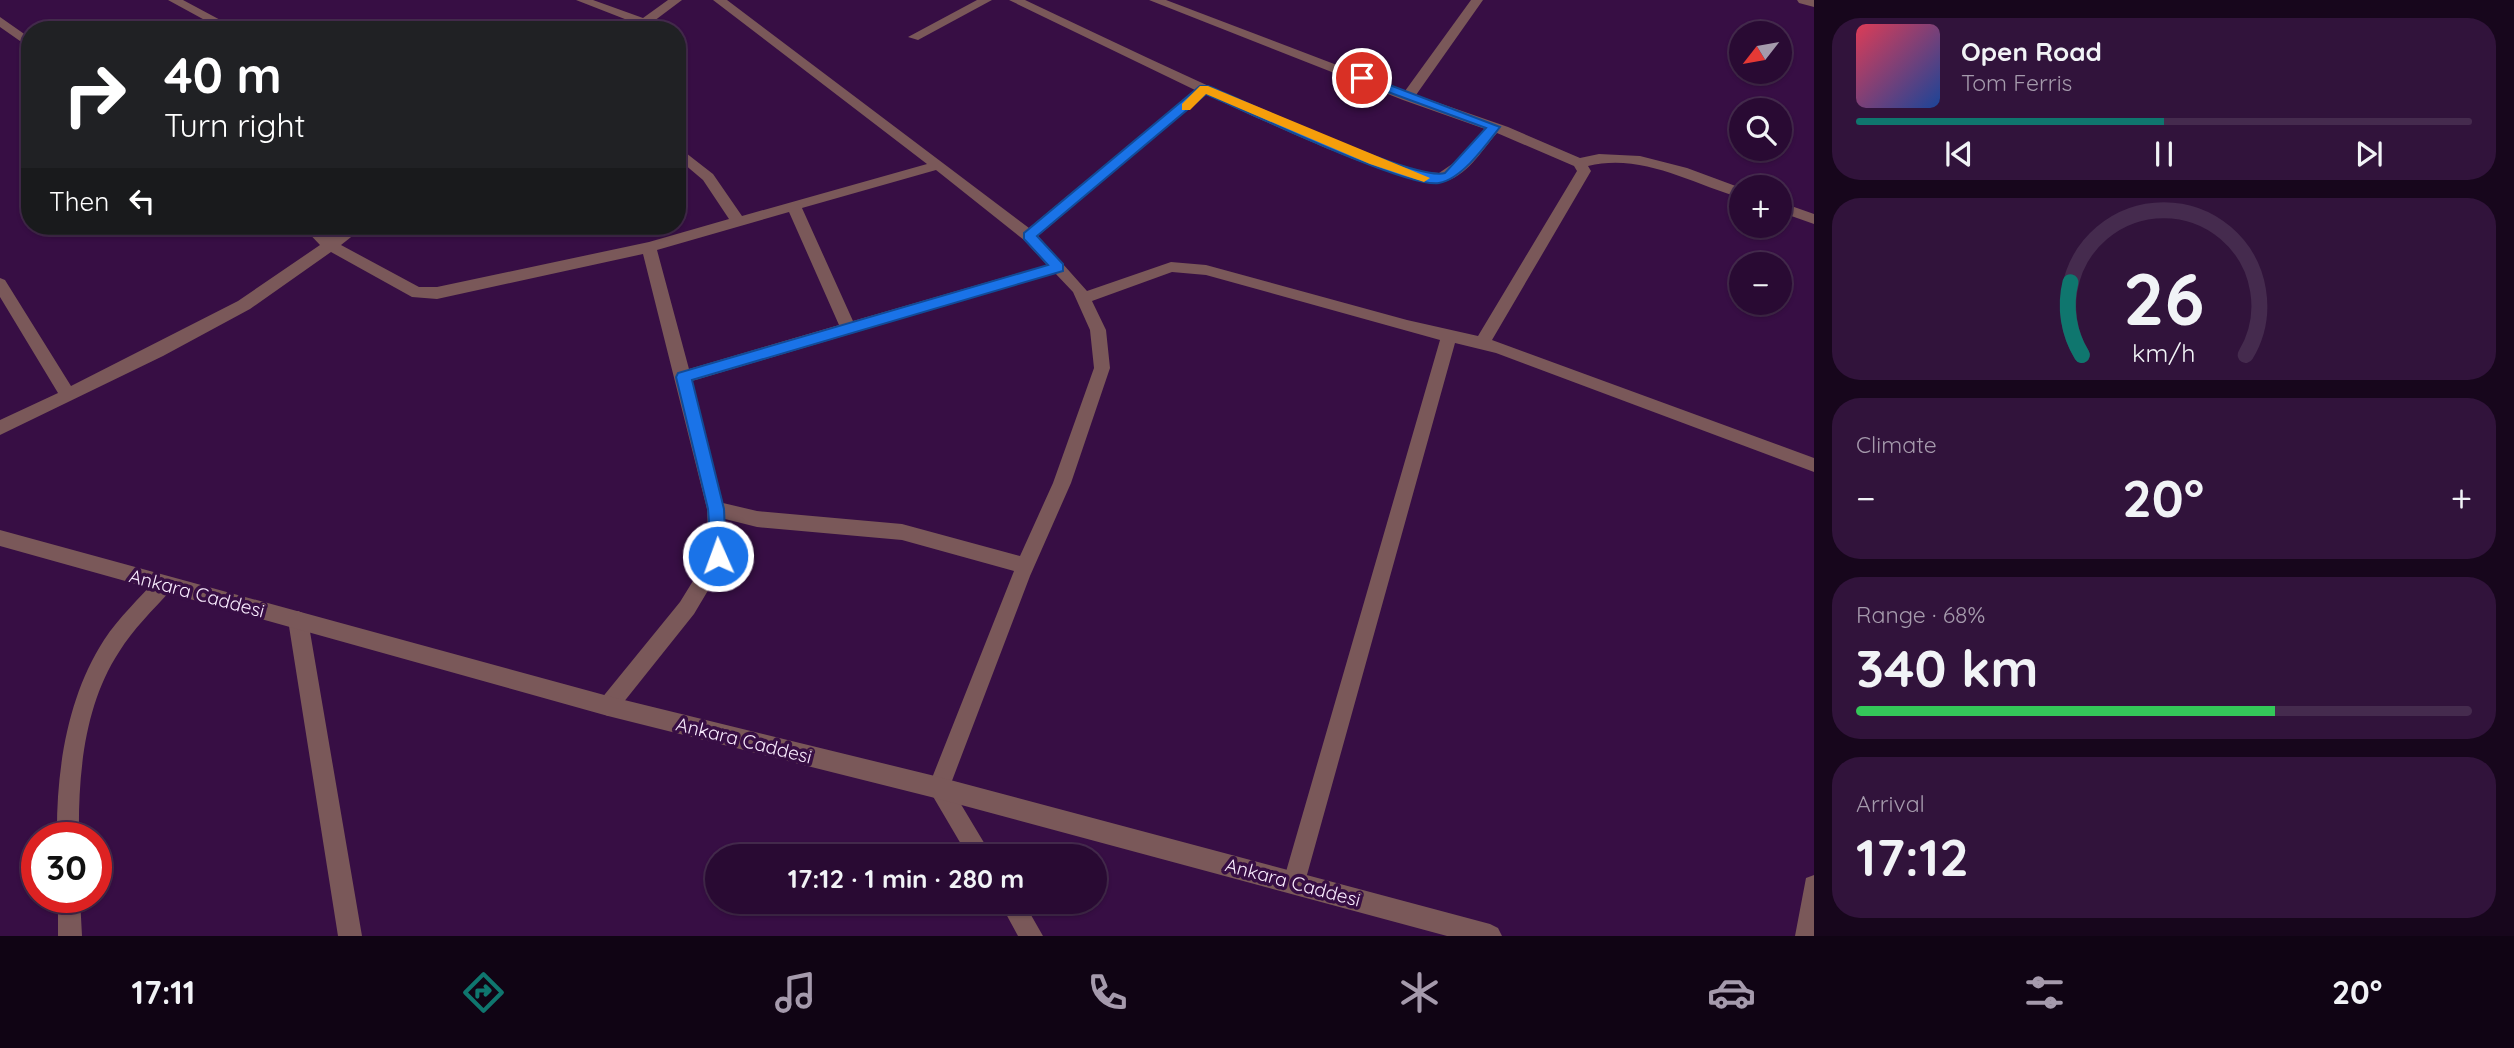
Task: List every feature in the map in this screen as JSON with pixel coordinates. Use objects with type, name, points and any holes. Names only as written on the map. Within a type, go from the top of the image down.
[{"type":"street","points":[[174,0],[215,21]]},
{"type":"street","points":[[582,0],[627,21]]},
{"type":"street","points":[[645,21],[676,0]]},
{"type":"street","points":[[719,0],[1029,236],[1083,298],[1098,330],[1102,368],[1062,483],[1025,566],[939,789],[973,844]]},
{"type":"street","points":[[914,37],[986,0]]},
{"type":"street","points":[[1015,0],[1204,89],[1416,176],[1436,180],[1449,176],[1494,127]]},
{"type":"street","points":[[1155,0],[1494,127],[1579,163],[1584,171],[1482,343]]},
{"type":"street","points":[[1408,97],[1477,0]]},
{"type":"street","points":[[1802,0],[1814,4]]},
{"type":"street","points":[[0,21],[21,37]]},
{"type":"street","points":[[1029,236],[1204,89]]},
{"type":"street","points":[[1579,163],[1601,155],[1649,161],[1729,189]]},
{"type":"street","points":[[686,158],[708,177],[738,221]]},
{"type":"street","points":[[319,235],[331,246],[416,293],[437,293],[649,247],[939,165]]},
{"type":"street","points":[[794,206],[848,328]]},
{"type":"street","points":[[1792,211],[1814,219]]},
{"type":"street","points":[[0,429],[244,305],[346,235]]},
{"type":"street","points":[[608,706],[687,608],[718,556],[716,509],[649,247]]},
{"type":"street","points":[[683,377],[1058,267]]},
{"type":"street","points":[[1083,298],[1171,267],[1206,270],[1482,343],[1814,465]]},
{"type":"street","points":[[0,284],[68,395]]},
{"type":"street","points":[[1294,882],[1334,727],[1416,463],[1449,335]]},
{"type":"street","points":[[716,509],[757,519],[902,532],[1025,566]]},
{"type":"street","name":"Ankara Caddesi","points":[[0,538],[608,706],[939,789],[1490,936]]},
{"type":"street","points":[[68,822],[67,804],[85,703],[107,653],[164,584]]},
{"type":"street","points":[[298,620],[350,936]]},
{"type":"street","points":[[1807,936],[1814,886]]},
{"type":"street","points":[[69,913],[70,936]]},
{"type":"street","points":[[1018,914],[1031,936]]},
{"type":"slow traffic","points":[[1186,107],[1204,89],[1375,161],[1424,178]]},
{"type":"route","points":[[718,556],[716,509],[683,377],[1058,267],[1029,236],[1081,189],[1190,104],[1204,89],[1375,161],[1416,176],[1436,180],[1449,176],[1494,127],[1362,78]]}]
